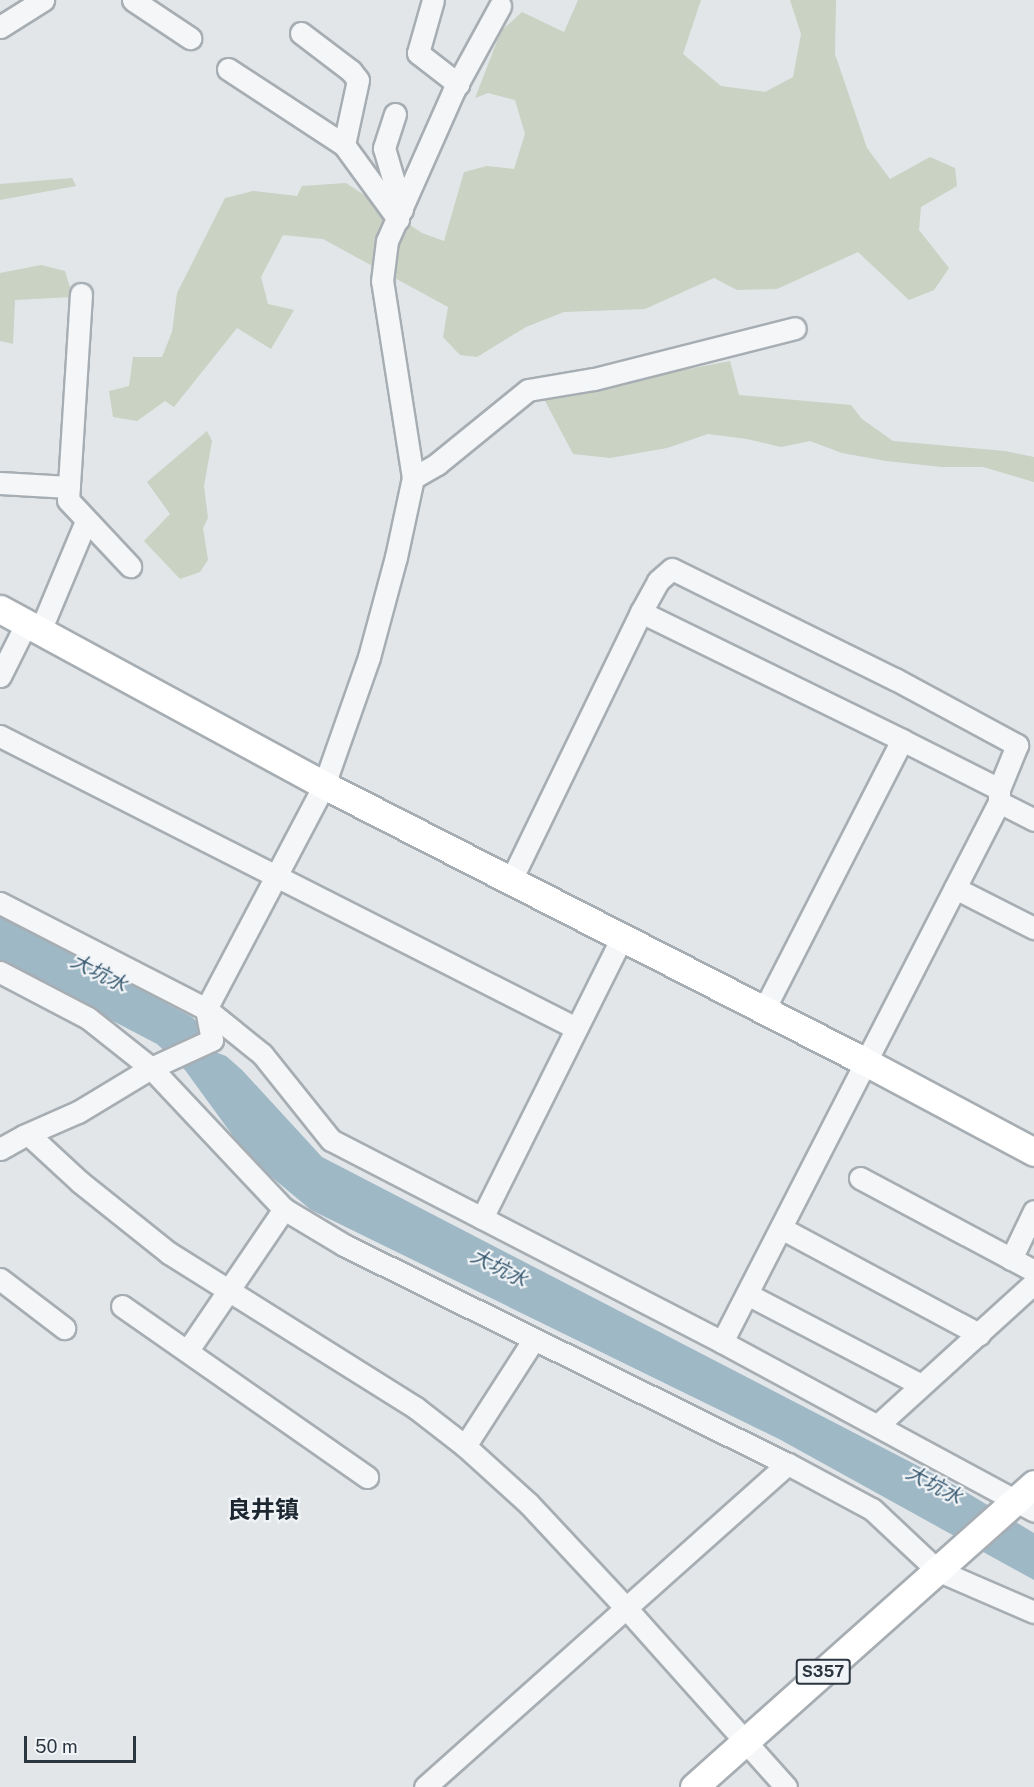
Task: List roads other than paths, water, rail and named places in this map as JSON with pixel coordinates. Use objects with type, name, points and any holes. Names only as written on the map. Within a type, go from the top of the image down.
[{"type":"main road","points":[[0,609],[324,785],[866,1062],[1034,1151]]},
{"type":"main road","name":"S357","points":[[694,1787],[944,1563],[1021,1502]]},
{"type":"street","points":[[0,27],[44,0]]},
{"type":"street","points":[[133,0],[190,38]]},
{"type":"street","points":[[433,0],[418,52],[458,84]]},
{"type":"street","points":[[11,1138],[78,1112],[152,1068],[212,1040],[206,1009],[324,785],[369,657],[396,557],[413,478],[382,281],[387,242],[458,84],[500,6]]},
{"type":"street","points":[[301,33],[351,71],[358,80],[344,145]]},
{"type":"street","points":[[228,69],[344,145],[400,214]]},
{"type":"street","points":[[395,114],[384,148],[400,214]]},
{"type":"street","points":[[81,294],[68,500],[130,566]]},
{"type":"street","points":[[413,478],[437,464],[528,390],[594,379],[795,328]]},
{"type":"street","points":[[0,483],[69,487]]},
{"type":"street","points":[[0,676],[33,627],[86,521]]},
{"type":"street","points":[[511,880],[641,612],[658,580],[672,569],[895,679],[1017,745],[999,796],[955,888],[723,1342]]},
{"type":"street","points":[[641,612],[902,740],[999,796],[1034,820]]},
{"type":"street","points":[[0,736],[277,874],[576,1028]]},
{"type":"street","points":[[764,1010],[902,740]]},
{"type":"street","points":[[955,888],[1034,928]]},
{"type":"street","points":[[0,903],[206,1009],[262,1054],[331,1140],[723,1342],[1021,1502]]},
{"type":"street","points":[[482,1218],[622,937]]},
{"type":"street","points":[[0,972],[88,1018],[152,1068],[284,1209],[344,1245],[788,1464],[872,1509],[944,1563],[1034,1612]]},
{"type":"street","points":[[11,1138],[80,1182],[169,1253],[416,1408],[465,1446],[529,1504],[626,1608],[744,1743],[786,1787]]},
{"type":"street","points":[[860,1178],[1034,1271]]},
{"type":"street","points":[[188,1350],[284,1209]]},
{"type":"street","points":[[1011,1258],[1034,1211]]},
{"type":"street","points":[[781,1228],[979,1334]]},
{"type":"street","points":[[0,1279],[64,1328]]},
{"type":"street","points":[[878,1425],[1034,1283]]},
{"type":"street","points":[[747,1294],[921,1385]]},
{"type":"street","points":[[122,1306],[367,1477]]},
{"type":"street","points":[[465,1446],[534,1338]]},
{"type":"street","points":[[425,1787],[788,1464]]},
{"type":"water","name":"大坑水","points":[[0,915],[192,1017],[203,1028],[203,1036],[215,1052],[226,1056],[242,1070],[322,1157],[951,1483],[1034,1533],[1034,1580],[779,1439],[311,1210],[249,1158],[185,1070],[157,1044],[0,962]]},
{"type":"district","name":"良井镇","points":[[263,1510]]}]
